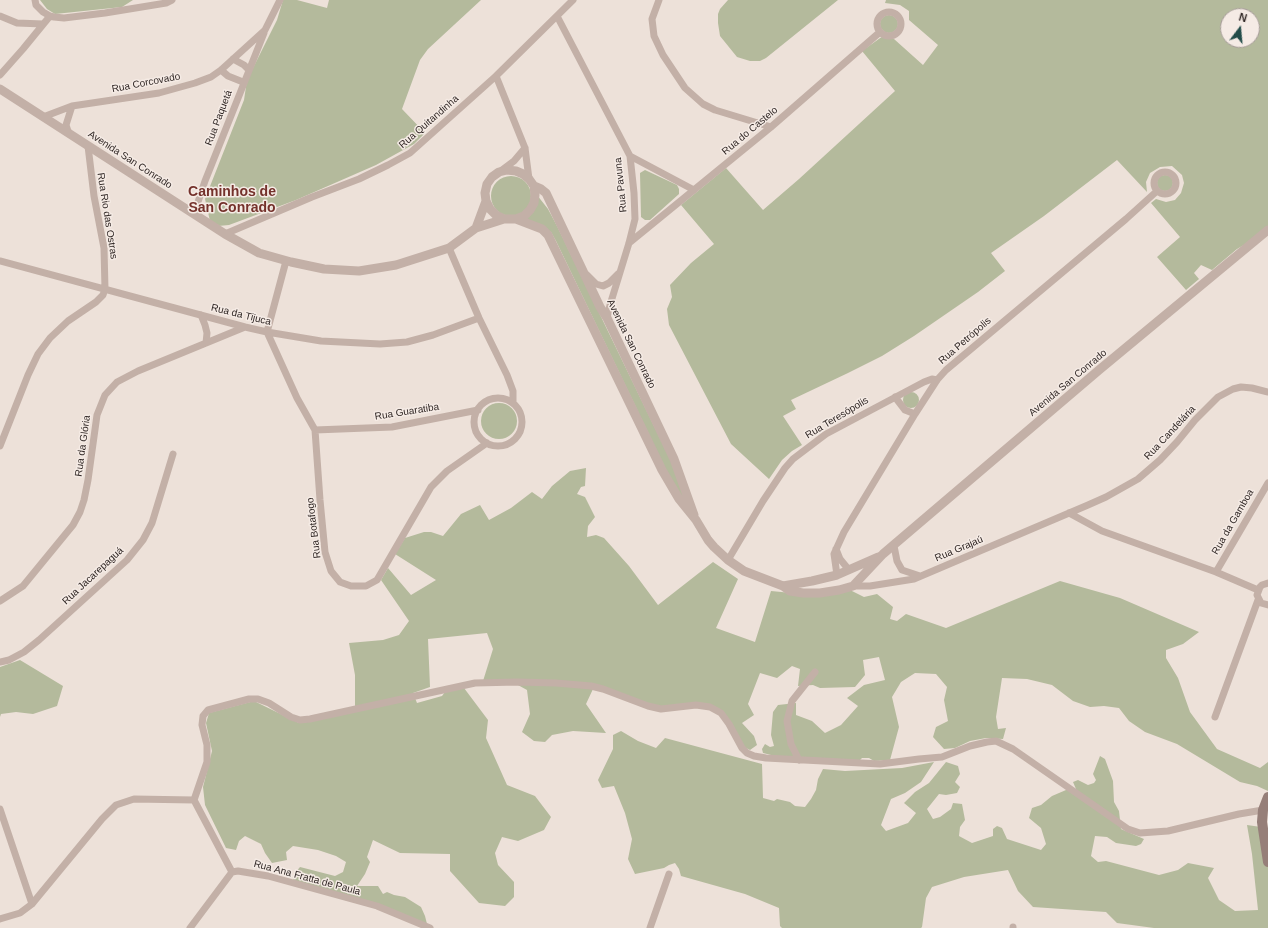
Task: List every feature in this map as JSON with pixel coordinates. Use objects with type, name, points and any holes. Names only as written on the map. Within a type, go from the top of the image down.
[{"type":"main road","points":[[1268,797],[1263,810],[1262,822],[1268,862]]},
{"type":"street","points":[[35,0],[36,5],[42,12],[50,16],[64,18],[134,9],[166,3],[172,0]]},
{"type":"street","points":[[134,9],[141,0]]},
{"type":"street","name":"Rua Paquetá","points":[[194,214],[243,82],[265,30],[280,0]]},
{"type":"street","name":"Rua Quitandinha","points":[[225,234],[359,179],[388,166],[410,153],[496,76],[572,0]]},
{"type":"street","points":[[659,0],[652,19],[654,36],[663,55],[685,88],[703,104],[715,110],[771,127]]},
{"type":"street","points":[[0,16],[17,23],[43,24]]},
{"type":"street","points":[[0,75],[50,16]]},
{"type":"street","name":"Rua Pavuna","points":[[557,16],[630,156],[634,193],[634,219],[629,243],[607,318]]},
{"type":"street","name":"Rua Paquetá","points":[[221,70],[265,30]]},
{"type":"street","name":"Rua do Castelo","points":[[629,243],[771,127],[880,32]]},
{"type":"street","points":[[233,59],[244,65],[248,70]]},
{"type":"street","points":[[221,70],[228,76],[243,82]]},
{"type":"street","name":"Rua Corcovado","points":[[43,117],[72,106],[159,93],[178,88],[211,77],[221,70]]},
{"type":"street","points":[[496,76],[525,148],[535,194],[532,207],[524,216],[516,219],[504,219],[496,215],[490,209],[486,201],[485,193],[492,177],[514,161],[525,148]]},
{"type":"street","name":"Avenida San Conrado","points":[[0,89],[225,234],[259,253],[286,261],[324,269],[359,271],[396,265],[449,248],[476,228],[504,219]]},
{"type":"street","points":[[69,134],[66,125],[72,106]]},
{"type":"street","name":"Rua Rio das Ostras","points":[[88,146],[94,196],[104,248],[106,289]]},
{"type":"street","points":[[630,156],[694,190]]},
{"type":"street","points":[[500,172],[507,170],[516,171],[523,174],[532,183]]},
{"type":"street","name":"Avenida San Conrado","points":[[532,183],[546,193],[600,307],[607,318],[674,459],[696,520]]},
{"type":"street","name":"Rua Petrópolis","points":[[837,575],[834,554],[844,532],[915,414],[946,370],[1126,219],[1157,191]]},
{"type":"street","points":[[476,228],[486,201]]},
{"type":"street","name":"Avenida San Conrado","points":[[516,219],[542,229],[548,235],[662,470],[679,499],[696,520],[708,540],[728,560],[744,571],[783,586],[790,591],[803,593],[820,593],[853,586],[884,554],[1099,370],[1268,230]]},
{"type":"street","points":[[449,248],[479,318],[508,375],[513,391],[513,403]]},
{"type":"street","name":"Rua da Tijuca","points":[[0,261],[245,327],[321,341],[380,344],[408,342],[433,335],[479,318]]},
{"type":"street","points":[[267,332],[286,261]]},
{"type":"street","points":[[586,275],[596,284],[603,286],[609,283],[620,272]]},
{"type":"street","points":[[0,446],[2,435],[38,354],[50,338],[68,321],[96,302],[103,295],[106,289]]},
{"type":"street","points":[[201,315],[207,333],[206,343]]},
{"type":"street","name":"Rua da Glória","points":[[0,601],[23,586],[73,525],[80,512],[88,480],[97,414],[105,395],[117,382],[138,371],[245,327]]},
{"type":"street","name":"Rua Botafogo","points":[[267,332],[297,398],[315,430],[320,500],[326,552],[331,571],[340,582],[350,586],[366,586],[377,580],[431,488],[447,471],[487,443]]},
{"type":"street","name":"Rua Teresópolis","points":[[728,560],[763,501],[785,468],[793,459],[826,434],[924,382],[932,379],[938,380]]},
{"type":"street","name":"Rua Candelária","points":[[1088,505],[1138,479],[1160,460],[1195,420],[1218,397],[1233,389],[1241,387],[1268,392]]},
{"type":"street","points":[[895,397],[905,410],[915,414]]},
{"type":"street","points":[[498,398],[506,399],[513,403],[522,416],[522,424],[516,438],[510,443],[502,445],[487,443],[479,436],[475,426],[478,410],[483,404],[498,398]]},
{"type":"street","name":"Rua Guaratiba","points":[[315,430],[392,427],[478,410]]},
{"type":"street","name":"Rua Jacarepaguá","points":[[0,662],[9,660],[24,652],[40,640],[127,560],[143,540],[152,523],[173,454]]},
{"type":"street","name":"Rua da Gamboa","points":[[1216,572],[1268,482]]},
{"type":"street","name":"Rua Grajaú","points":[[853,586],[870,586],[920,576],[1088,505]]},
{"type":"street","points":[[1069,513],[1102,531],[1216,572],[1258,590]]},
{"type":"street","points":[[894,546],[897,561],[902,570],[920,576]]},
{"type":"street","points":[[836,549],[840,559],[853,577],[853,586]]},
{"type":"street","name":"Avenida San Conrado","points":[[837,575],[865,564],[884,554]]},
{"type":"street","points":[[896,582],[902,570]]},
{"type":"street","points":[[783,586],[837,575],[839,590]]},
{"type":"street","points":[[1215,717],[1258,600],[1258,590],[1262,584],[1268,583]]},
{"type":"street","points":[[1258,600],[1264,605],[1268,606]]},
{"type":"street","points":[[799,760],[791,744],[787,721],[792,701],[815,672]]},
{"type":"street","points":[[190,928],[232,872],[194,800],[207,762],[208,745],[202,725],[203,716],[208,710],[249,699],[258,699],[269,703],[291,718],[300,720],[475,683],[517,682],[570,684],[602,689],[648,706],[661,709],[696,705],[710,707],[721,713],[729,724],[742,748],[747,753],[766,758],[880,764],[942,757],[970,746],[996,741],[1013,749],[1120,824],[1128,829],[1140,833],[1168,831],[1239,814],[1263,810]]},
{"type":"street","points":[[0,919],[20,913],[32,904],[102,818],[116,805],[134,799],[194,800]]},
{"type":"street","points":[[0,809],[32,904]]},
{"type":"street","name":"Rua Ana Fratta de Paula","points":[[232,872],[238,871],[268,876],[377,906],[430,928]]},
{"type":"street","points":[[650,928],[669,874]]},
{"type":"green space","points":[[40,0],[133,0],[122,7],[55,14],[47,9]]},
{"type":"green space","points":[[283,0],[297,0],[327,8],[329,0],[481,0],[428,49],[420,60],[402,109],[425,133],[414,144],[376,165],[296,200],[229,225],[218,226],[210,221],[205,199],[244,100],[247,80],[277,20]]},
{"type":"green space","points":[[728,0],[838,0],[766,58],[760,61],[750,61],[737,57],[720,36],[718,14],[720,9]]},
{"type":"green space","points":[[886,0],[1268,0],[1268,231],[1237,249],[1212,270],[1201,265],[1194,273],[1199,279],[1186,290],[1157,257],[1180,237],[1151,203],[1156,199],[1166,202],[1175,200],[1181,193],[1184,183],[1182,175],[1172,166],[1160,167],[1150,173],[1146,182],[1147,192],[1117,160],[1044,216],[991,253],[1005,271],[978,292],[882,356],[791,400],[796,409],[783,416],[802,445],[782,460],[769,479],[731,444],[669,325],[667,309],[672,297],[670,285],[691,263],[714,244],[681,205],[726,168],[763,210],[799,179],[895,91],[862,51],[883,36],[894,39],[923,65],[938,45],[909,20],[909,11],[900,5],[885,3]]},
{"type":"green space","points":[[885,15],[893,15],[898,20],[896,31],[893,33],[885,33],[880,28],[880,20]]},
{"type":"green space","points":[[645,170],[677,185],[679,189],[679,194],[650,220],[645,220],[641,217],[640,173]]},
{"type":"green space","points":[[1165,175],[1172,180],[1173,183],[1168,190],[1165,191],[1158,186],[1157,183],[1162,176]]},
{"type":"green space","points":[[507,176],[515,176],[522,179],[528,185],[531,196],[528,207],[522,213],[515,216],[507,216],[500,213],[494,207],[491,200],[491,192],[494,185],[500,179]]},
{"type":"green space","points":[[537,195],[548,209],[557,226],[670,459],[685,495],[680,499],[551,232],[522,220]]},
{"type":"green space","points":[[911,392],[917,394],[919,400],[917,406],[911,408],[905,406],[903,400],[905,394]]},
{"type":"green space","points":[[503,403],[512,408],[516,414],[516,428],[512,434],[503,439],[495,439],[486,434],[482,428],[481,417],[486,408],[492,404]]},
{"type":"green space","points":[[586,468],[585,486],[581,487],[577,494],[585,497],[595,517],[588,526],[587,537],[596,535],[604,538],[629,566],[658,605],[713,562],[738,579],[716,628],[755,642],[771,591],[802,594],[846,588],[864,597],[877,594],[893,607],[890,619],[897,621],[906,614],[946,628],[1060,581],[1120,598],[1199,632],[1183,644],[1166,650],[1166,658],[1178,678],[1190,712],[1217,749],[1260,768],[1268,762],[1268,791],[1257,786],[1240,782],[1177,744],[1145,732],[1129,721],[1119,708],[1104,706],[1090,707],[1073,701],[1052,685],[1027,679],[1002,678],[996,717],[998,729],[1006,728],[1003,739],[986,738],[970,741],[955,748],[944,749],[933,737],[936,727],[948,721],[944,700],[947,687],[936,674],[915,673],[901,682],[892,697],[899,727],[890,760],[874,761],[869,758],[862,758],[858,762],[775,756],[763,753],[762,749],[765,744],[770,747],[774,746],[771,735],[773,712],[778,705],[796,703],[796,715],[812,721],[825,733],[841,725],[858,706],[847,698],[864,685],[885,680],[879,657],[863,660],[865,675],[855,687],[820,688],[813,685],[798,686],[800,669],[792,666],[777,678],[760,673],[748,704],[754,715],[742,723],[754,736],[757,745],[750,750],[744,747],[732,724],[703,703],[659,707],[593,689],[586,704],[606,733],[573,731],[552,735],[545,742],[534,741],[522,732],[530,714],[527,690],[507,679],[483,681],[493,649],[487,633],[428,639],[430,687],[413,693],[417,703],[442,696],[445,692],[464,688],[488,720],[486,738],[507,785],[535,796],[551,817],[544,830],[518,841],[502,837],[495,853],[498,865],[514,882],[514,897],[505,906],[479,903],[450,871],[450,854],[400,853],[373,840],[367,857],[370,862],[365,874],[357,886],[378,886],[383,894],[387,892],[405,897],[421,907],[427,924],[293,881],[295,873],[300,867],[335,876],[343,872],[346,862],[336,856],[318,850],[293,846],[286,852],[287,860],[272,863],[261,844],[245,836],[239,841],[236,850],[226,848],[205,805],[203,787],[212,751],[206,723],[209,713],[254,701],[299,723],[355,706],[355,675],[349,643],[383,640],[399,635],[409,621],[381,580],[388,568],[411,595],[436,580],[395,554],[405,538],[424,532],[431,532],[443,536],[461,514],[480,505],[489,520],[511,508],[532,492],[542,499],[552,486],[570,471]]},
{"type":"green space","points":[[20,660],[63,686],[57,706],[33,714],[16,712],[1,714],[0,717],[0,667]]},
{"type":"green space","points":[[621,731],[638,741],[656,748],[665,738],[762,764],[763,798],[774,801],[777,799],[790,802],[795,806],[805,807],[816,790],[818,779],[823,769],[845,771],[902,768],[934,762],[921,782],[905,793],[891,799],[881,825],[886,831],[908,823],[916,813],[904,803],[915,792],[929,783],[946,762],[958,766],[960,774],[955,782],[960,787],[957,793],[946,795],[939,794],[927,809],[933,819],[940,817],[951,809],[953,803],[962,804],[965,820],[960,827],[959,836],[972,843],[993,836],[993,829],[997,826],[1002,828],[1007,839],[1041,850],[1046,844],[1041,828],[1029,818],[1032,808],[1041,805],[1052,796],[1066,790],[1076,789],[1073,782],[1078,780],[1088,785],[1094,783],[1096,780],[1093,774],[1100,756],[1105,759],[1113,781],[1114,802],[1119,811],[1121,829],[1144,839],[1141,844],[1136,846],[1116,843],[1107,837],[1095,836],[1091,856],[1098,862],[1106,861],[1159,875],[1178,870],[1188,863],[1214,868],[1208,878],[1219,900],[1235,911],[1258,910],[1252,854],[1247,825],[1268,828],[1268,928],[1154,928],[1117,923],[1106,912],[1033,907],[1018,891],[1008,870],[964,877],[932,887],[926,898],[921,928],[782,928],[780,926],[779,908],[745,894],[681,876],[675,863],[664,868],[635,874],[628,859],[632,839],[625,813],[614,786],[602,788],[598,780],[613,749],[613,735]]},
{"type":"district","name":"Caminhos de San Conrado","points":[[232,200]]}]
